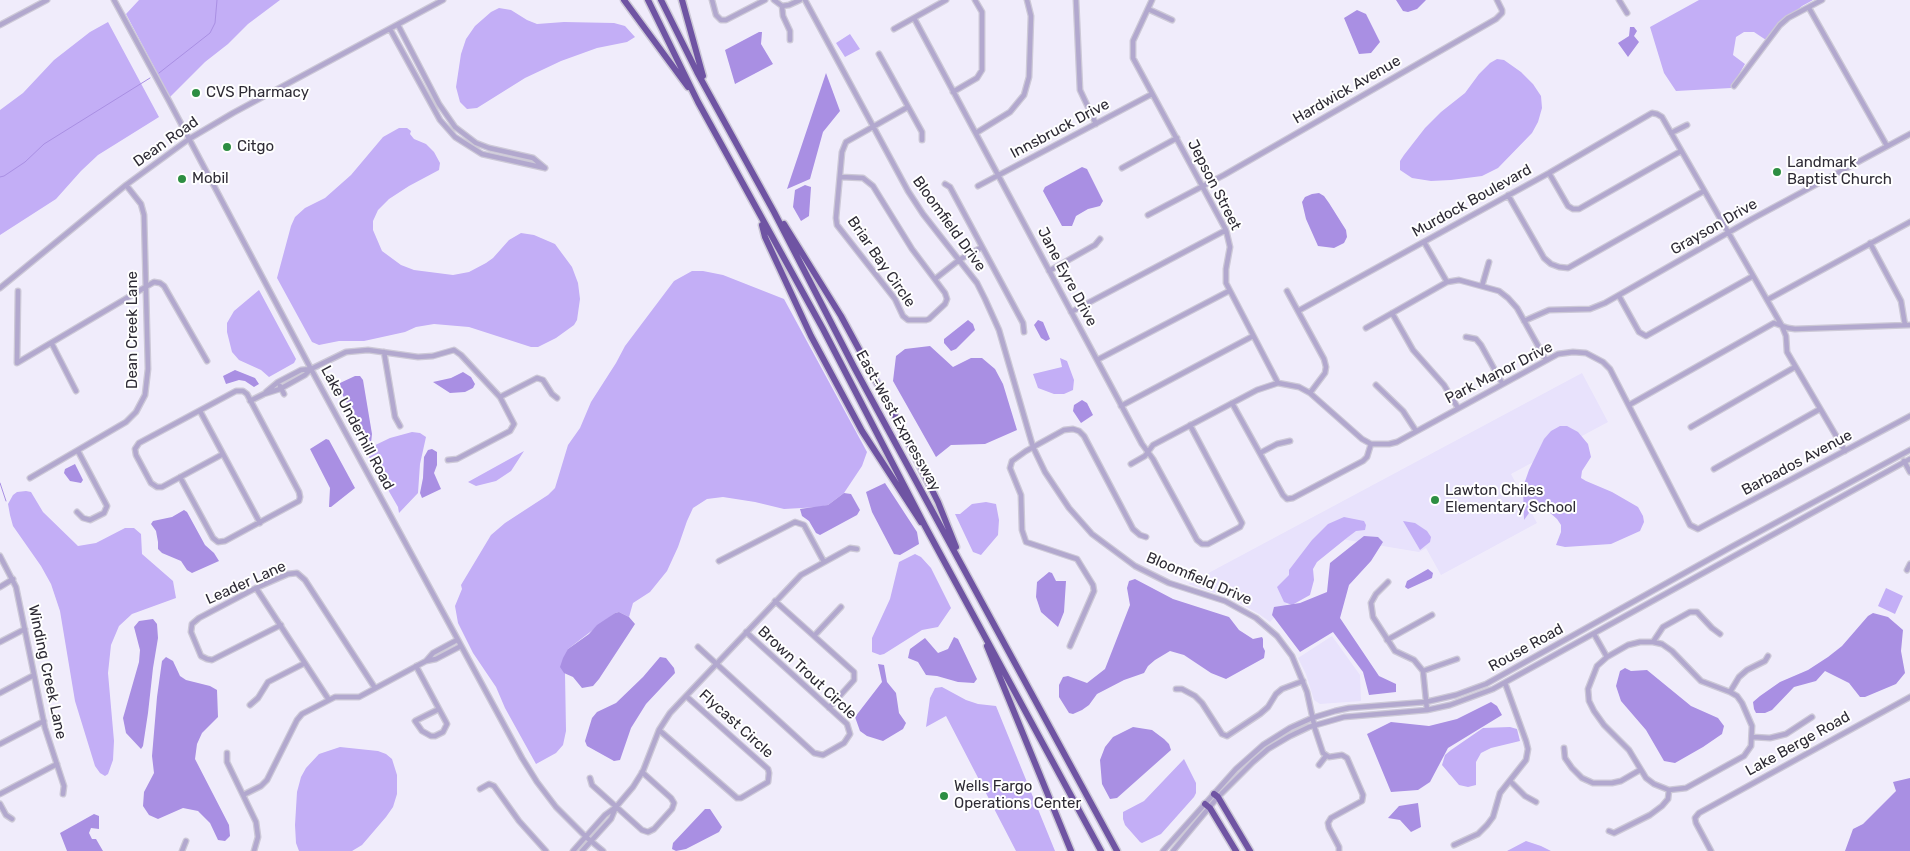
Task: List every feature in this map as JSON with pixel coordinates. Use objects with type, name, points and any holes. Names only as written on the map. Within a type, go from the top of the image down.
[{"type":"highway","points":[[624,0],[698,102]]},
{"type":"highway","name":"East-West Expressway","points":[[648,0],[698,102],[823,329],[925,526],[1102,851]]},
{"type":"highway","name":"East-West Expressway","points":[[661,0],[697,72],[706,84],[854,367],[1117,851]]},
{"type":"highway","points":[[682,0],[706,84]]},
{"type":"highway","points":[[774,212],[783,222],[836,307],[898,421],[938,502],[954,540],[958,556]]},
{"type":"highway","points":[[760,216],[765,237],[811,336],[862,430],[918,519],[925,526]]},
{"type":"highway","points":[[985,638],[989,652],[1071,851]]},
{"type":"highway","points":[[1216,795],[1250,851]]},
{"type":"highway","points":[[1207,806],[1236,851]]},
{"type":"street","points":[[0,25],[40,2],[47,0]]},
{"type":"street","name":"Lake Underhill Road","points":[[114,0],[457,640],[531,773],[556,807],[591,842],[603,851]]},
{"type":"street","name":"Dean Road","points":[[0,288],[126,185],[190,139],[232,113],[443,0]]},
{"type":"street","points":[[712,0],[716,15],[721,20],[726,20],[765,0]]},
{"type":"street","points":[[774,0],[782,6],[789,6],[800,0]]},
{"type":"street","name":"Bloomfield Drive","points":[[805,0],[917,205],[977,283],[992,312],[1033,447],[1056,491],[1093,535],[1129,562],[1169,583],[1242,609],[1277,636],[1297,666],[1303,681],[1314,725],[1326,756]]},
{"type":"street","points":[[894,29],[946,0]]},
{"type":"street","points":[[953,92],[977,78],[982,70],[982,12],[975,0]]},
{"type":"street","points":[[976,133],[1010,112],[1024,95],[1029,77],[1031,16],[1027,0]]},
{"type":"street","points":[[1076,0],[1080,90],[1096,124]]},
{"type":"street","name":"Jepson Street","points":[[1152,0],[1133,41],[1133,58],[1226,230],[1230,247],[1225,276],[1229,291],[1278,383]]},
{"type":"street","name":"Hardwick Avenue","points":[[1148,215],[1496,19],[1502,14],[1502,10],[1496,0]]},
{"type":"street","points":[[1619,0],[1627,13]]},
{"type":"street","points":[[1734,86],[1780,25],[1788,18],[1822,0]]},
{"type":"street","points":[[782,6],[783,16],[790,31],[790,40]]},
{"type":"street","points":[[1808,8],[1888,146]]},
{"type":"street","points":[[1148,9],[1172,20]]},
{"type":"street","name":"Jane Eyre Drive","points":[[914,18],[1122,406],[1197,540],[1202,544],[1208,544],[1240,527],[1242,523],[1190,425]]},
{"type":"street","points":[[390,29],[440,120],[455,137],[482,154],[544,168],[533,158],[489,148],[476,143],[455,127],[439,104],[398,25]]},
{"type":"street","points":[[879,54],[922,132],[922,140]]},
{"type":"street","name":"Innsbruck Drive","points":[[978,186],[1152,94]]},
{"type":"street","name":"Briar Bay Circle","points":[[840,177],[863,178],[869,182],[912,249],[946,293],[948,299],[945,304],[926,320],[908,320],[903,316],[895,299],[837,225],[836,218],[842,152],[846,142],[908,107]]},
{"type":"street","name":"Murdock Boulevard","points":[[1298,311],[1549,173],[1652,113],[1662,117],[1671,133]]},
{"type":"street","points":[[1687,124],[1671,133],[1782,326],[1786,336],[1786,347],[1795,367],[1845,451]]},
{"type":"street","name":"Grayson Drive","points":[[1524,320],[1549,310],[1590,309],[1619,296],[1728,233],[1910,134]]},
{"type":"street","points":[[1122,168],[1176,138]]},
{"type":"street","points":[[1549,173],[1568,206],[1578,209],[1681,151]]},
{"type":"street","points":[[945,184],[950,187],[1023,323],[1024,332]]},
{"type":"street","name":"Dean Creek Lane","points":[[30,478],[126,422],[136,412],[144,398],[148,378],[144,212],[140,202],[126,185]]},
{"type":"street","points":[[1508,195],[1544,258],[1558,267],[1568,268],[1704,191]]},
{"type":"street","points":[[1767,300],[1910,222]]},
{"type":"street","points":[[1072,312],[1226,230]]},
{"type":"street","points":[[1049,271],[1095,245],[1100,239]]},
{"type":"street","points":[[1424,242],[1448,282]]},
{"type":"street","points":[[1629,405],[1770,324],[1774,323],[1795,329],[1907,325],[1902,301],[1870,244]]},
{"type":"street","points":[[934,279],[959,260],[982,247]]},
{"type":"street","points":[[1482,286],[1489,262]]},
{"type":"street","points":[[1619,296],[1639,332],[1646,336],[1754,276]]},
{"type":"street","points":[[1366,328],[1448,282],[1459,280],[1499,291],[1508,298],[1524,320],[1546,360]]},
{"type":"street","points":[[18,291],[17,363],[154,282],[164,286],[207,361]]},
{"type":"street","points":[[1097,360],[1229,291]]},
{"type":"street","points":[[1287,291],[1326,367],[1325,373],[1310,393]]},
{"type":"street","points":[[1392,313],[1413,350],[1444,385],[1458,408]]},
{"type":"street","points":[[1122,406],[1253,336]]},
{"type":"street","points":[[1466,337],[1476,339],[1481,345],[1502,383]]},
{"type":"street","points":[[52,344],[76,391]]},
{"type":"street","points":[[264,394],[278,382],[302,370],[311,369],[348,352],[364,350],[418,357],[433,356],[449,350],[456,351],[500,397],[514,421],[513,428],[457,458],[448,460]]},
{"type":"street","points":[[384,352],[395,417],[400,426]]},
{"type":"street","name":"Park Manor Drive","points":[[1371,444],[1390,444],[1558,354],[1574,352],[1594,356],[1610,369],[1690,525],[1695,529]]},
{"type":"street","points":[[1691,427],[1795,367]]},
{"type":"street","points":[[250,401],[281,388],[305,375],[311,369]]},
{"type":"street","points":[[500,397],[536,378],[544,381],[551,394],[557,398]]},
{"type":"street","points":[[278,382],[284,394]]},
{"type":"street","points":[[1131,464],[1145,456],[1153,445],[1190,425],[1232,403],[1257,390],[1278,383],[1299,386],[1310,393],[1362,439],[1371,444],[1367,457],[1363,461],[1293,498],[1287,499],[1283,496],[1232,403]]},
{"type":"street","points":[[1376,385],[1403,411],[1416,431]]},
{"type":"street","points":[[180,477],[217,542],[225,542],[296,503],[300,496],[245,392],[239,390],[139,444],[135,448],[136,455],[154,486],[162,487],[180,477],[223,454]]},
{"type":"street","points":[[1714,469],[1820,409]]},
{"type":"street","points":[[200,411],[260,523]]},
{"type":"street","name":"Barbados Avenue","points":[[1695,529],[1701,529],[1910,416]]},
{"type":"street","points":[[1070,646],[1094,591],[1093,585],[1076,559],[1026,542],[1023,536],[1021,495],[1010,465],[1015,458],[1064,430],[1072,429],[1079,431],[1084,436],[1133,530],[1146,537]]},
{"type":"street","points":[[1260,453],[1290,440]]},
{"type":"street","name":"Rouse Road","points":[[1172,851],[1236,769],[1263,745],[1290,728],[1312,718],[1350,708],[1426,702],[1464,693],[1502,676],[1708,560],[1910,450]]},
{"type":"street","points":[[77,512],[83,518],[90,520],[104,513],[107,506],[78,451]]},
{"type":"street","points":[[1900,456],[1910,472]]},
{"type":"street","name":"Rouse Road","points":[[1216,795],[1268,749],[1314,725],[1357,715],[1428,710],[1473,698],[1505,683],[1706,570],[1910,460]]},
{"type":"street","points":[[719,561],[795,522],[802,523],[806,528],[824,562]]},
{"type":"street","points":[[573,851],[633,787],[642,772],[659,730],[670,713],[746,632],[801,575],[850,548],[857,549]]},
{"type":"street","name":"Winding Creek Lane","points":[[0,556],[13,579],[44,721],[64,786],[63,794]]},
{"type":"street","points":[[1907,570],[1910,564]]},
{"type":"street","name":"Leader Lane","points":[[281,625],[215,659],[207,660],[200,654],[191,632],[193,622],[256,588],[297,573],[302,576],[375,688]]},
{"type":"street","points":[[0,586],[13,579]]},
{"type":"street","points":[[1388,582],[1376,594],[1371,603],[1373,618],[1395,651],[1414,660],[1424,671],[1428,710]]},
{"type":"street","points":[[256,588],[329,700]]},
{"type":"street","points":[[776,601],[854,672],[854,680],[829,708]]},
{"type":"street","points":[[814,636],[841,607]]},
{"type":"street","points":[[1653,642],[1663,627],[1690,612],[1697,612],[1720,634]]},
{"type":"street","points":[[1387,640],[1432,615]]},
{"type":"street","points":[[0,642],[25,629]]},
{"type":"street","name":"Brown Trout Circle","points":[[716,664],[814,753],[823,755],[849,738],[850,729],[847,724],[746,632]]},
{"type":"street","points":[[1594,634],[1607,657]]},
{"type":"street","points":[[426,661],[433,653],[457,640]]},
{"type":"street","points":[[1640,642],[1653,642],[1662,644],[1672,651],[1702,680],[1712,686],[1730,692],[1742,702],[1752,726],[1751,746],[1744,756],[1686,788],[1669,790],[1654,784],[1640,770],[1629,750],[1604,725],[1589,701],[1588,689],[1592,676],[1607,657],[1628,645],[1640,642]]},
{"type":"street","points":[[243,796],[261,786],[267,780],[301,716],[339,696],[358,697],[426,661],[436,659],[461,646]]},
{"type":"street","points":[[698,647],[716,664]]},
{"type":"street","points":[[1730,692],[1739,677],[1747,670],[1765,661],[1768,656]]},
{"type":"street","points":[[1424,671],[1458,659]]},
{"type":"street","points":[[250,705],[258,698],[268,682],[305,663]]},
{"type":"street","points":[[416,666],[439,709],[447,726],[440,734],[431,736],[421,730],[415,721],[439,709]]},
{"type":"street","points":[[0,693],[34,675]]},
{"type":"street","points":[[1176,689],[1182,689],[1202,703],[1222,734],[1227,736],[1260,714],[1282,689],[1303,681]]},
{"type":"street","points":[[1454,845],[1478,834],[1488,825],[1493,817],[1500,793],[1526,760],[1528,749],[1505,683]]},
{"type":"street","name":"Flycast Circle","points":[[659,730],[737,798],[741,798],[768,782],[768,769],[686,696]]},
{"type":"street","name":"Lake Berge Road","points":[[1711,851],[1696,823],[1695,818],[1698,812],[1910,698]]},
{"type":"street","points":[[1752,737],[1770,738],[1786,734],[1812,717]]},
{"type":"street","points":[[0,744],[44,721]]},
{"type":"street","points":[[1564,748],[1565,758],[1572,768],[1582,778],[1593,783],[1612,784],[1640,770]]},
{"type":"street","points":[[227,753],[227,762],[257,826],[258,840],[254,851]]},
{"type":"street","points":[[1319,765],[1326,756],[1342,755],[1347,758],[1363,795],[1362,801],[1331,818],[1328,823],[1339,851]]},
{"type":"street","points":[[0,794],[57,764]]},
{"type":"street","points":[[590,778],[592,785],[642,830],[647,832],[654,829],[673,808],[672,800],[642,772]]},
{"type":"street","points":[[1510,781],[1525,796],[1536,802]]},
{"type":"street","points":[[480,788],[488,785],[494,786],[519,821],[546,851]]},
{"type":"street","points":[[1609,831],[1614,834],[1650,815],[1662,806],[1668,798],[1669,790]]},
{"type":"street","points":[[0,804],[6,815],[12,818]]},
{"type":"street","name":"Rouse Road","points":[[1163,851],[1207,806]]},
{"type":"street","points":[[582,851],[611,820],[616,807]]},
{"type":"street","points":[[182,851],[186,841]]},
{"type":"shaded area","points":[[139,0],[280,0],[248,24],[228,44],[205,62],[170,97],[126,14]]},
{"type":"shaded area","points":[[1396,0],[1426,0],[1417,9],[1408,12],[1403,11]]},
{"type":"shaded area","points":[[1699,0],[1813,0],[1802,6],[1770,34],[1766,40],[1754,32],[1744,32],[1736,37],[1733,55],[1745,64],[1731,88],[1676,91],[1664,73],[1650,27]]},
{"type":"shaded area","points":[[499,8],[511,10],[537,24],[564,22],[614,23],[625,26],[635,37],[627,42],[597,48],[561,61],[525,78],[477,108],[467,109],[460,102],[456,87],[461,54],[466,39],[475,26],[491,12]]},
{"type":"shaded area","points":[[1357,10],[1366,14],[1380,42],[1371,53],[1359,54],[1344,18]]},
{"type":"shaded area","points":[[108,22],[159,117],[98,155],[56,199],[0,235],[0,110],[23,93],[54,60],[90,32]]},
{"type":"shaded area","points":[[1630,27],[1634,27],[1637,31],[1634,36],[1639,42],[1628,57],[1618,43],[1629,36]]},
{"type":"shaded area","points":[[762,32],[761,44],[773,64],[735,84],[725,50]]},
{"type":"shaded area","points":[[850,34],[860,49],[845,57],[836,43]]},
{"type":"shaded area","points":[[1497,59],[1504,60],[1521,72],[1533,84],[1541,96],[1542,108],[1532,133],[1498,168],[1482,176],[1431,181],[1412,178],[1400,170],[1400,161],[1425,128],[1441,112],[1465,93],[1479,74]]},
{"type":"shaded area","points":[[826,73],[840,111],[823,132],[810,179],[787,189]]},
{"type":"shaded area","points":[[399,128],[407,128],[411,131],[410,134],[414,139],[426,144],[434,152],[440,163],[439,170],[389,199],[378,210],[373,221],[373,230],[382,251],[401,265],[414,270],[453,275],[469,272],[486,263],[509,240],[521,233],[534,235],[555,244],[572,267],[578,283],[580,299],[577,320],[574,325],[556,338],[538,347],[531,347],[469,327],[434,324],[364,341],[339,341],[319,345],[312,342],[277,278],[291,226],[295,217],[305,208],[325,198],[351,175],[383,137]]},
{"type":"shaded area","points":[[1082,167],[1087,169],[1103,201],[1100,206],[1088,209],[1076,216],[1072,226],[1062,226],[1043,191],[1045,187]]},
{"type":"shaded area","points":[[805,185],[811,187],[809,216],[801,221],[793,207],[795,190]]},
{"type":"shaded area","points":[[1319,193],[1324,196],[1346,230],[1347,237],[1344,243],[1334,248],[1318,246],[1306,219],[1302,202],[1305,197]]},
{"type":"shaded area","points":[[692,271],[723,275],[784,299],[867,452],[862,466],[844,493],[828,505],[784,509],[723,497],[707,499],[693,508],[667,571],[650,592],[633,603],[629,617],[619,612],[615,613],[568,649],[565,673],[566,731],[563,745],[556,753],[536,764],[505,708],[496,687],[473,653],[458,623],[455,606],[462,589],[461,585],[491,535],[555,488],[568,445],[580,428],[591,402],[625,346],[674,281]]},
{"type":"shaded area","points":[[259,290],[296,359],[294,363],[269,377],[261,370],[239,360],[232,352],[227,332],[227,323],[234,311]]},
{"type":"shaded area","points":[[968,320],[973,324],[975,330],[956,349],[951,351],[944,343],[944,339]]},
{"type":"shaded area","points":[[1038,320],[1043,322],[1050,339],[1046,341],[1041,338],[1034,325]]},
{"type":"shaded area","points":[[930,346],[953,367],[971,358],[982,358],[995,369],[1003,384],[1017,430],[985,444],[951,445],[936,457],[893,381],[896,356],[905,349]]},
{"type":"shaded area","points":[[1060,358],[1067,361],[1074,380],[1073,390],[1064,394],[1054,394],[1038,388],[1033,374],[1062,367]]},
{"type":"shaded area","points":[[235,370],[255,378],[259,384],[254,387],[245,381],[239,380],[226,384],[223,376]]},
{"type":"shaded area","points":[[463,372],[471,377],[475,384],[473,388],[465,392],[450,393],[433,382],[451,378]]},
{"type":"shaded area","name":"Lawton Chiles Elementary School","points":[[1582,373],[1608,422],[1511,474],[1537,523],[1441,575],[1426,548],[1419,552],[1341,539],[1303,573],[1290,601],[1270,622],[1232,599],[1188,584]]},
{"type":"shaded area","points":[[355,376],[360,376],[363,380],[372,434],[371,443],[362,432],[339,388],[340,383]]},
{"type":"shaded area","points":[[1082,400],[1087,403],[1093,415],[1081,423],[1073,411],[1074,405]]},
{"type":"shaded area","points":[[1560,426],[1567,426],[1578,432],[1588,444],[1591,457],[1582,471],[1581,478],[1612,492],[1638,507],[1644,522],[1640,531],[1611,544],[1565,547],[1556,545],[1561,532],[1561,525],[1549,512],[1535,510],[1529,513],[1524,520],[1523,487],[1529,470],[1544,439],[1551,431]]},
{"type":"shaded area","points":[[412,432],[420,433],[426,437],[420,464],[418,493],[399,513],[398,507],[365,450],[390,438]]},
{"type":"shaded area","points":[[326,439],[329,440],[355,488],[331,507],[329,507],[330,488],[310,449]]},
{"type":"shaded area","points":[[432,449],[437,452],[437,465],[434,473],[441,489],[422,498],[420,493],[424,457],[428,450]]},
{"type":"shaded area","points":[[524,451],[511,471],[496,481],[476,486],[468,482]]},
{"type":"shaded area","points":[[75,464],[83,480],[81,483],[70,481],[64,473],[65,469]]},
{"type":"shaded area","points":[[885,483],[917,532],[919,544],[900,555],[894,554],[872,512],[866,492]]},
{"type":"shaded area","points":[[17,492],[31,492],[43,512],[78,546],[96,543],[125,528],[134,528],[141,534],[142,554],[173,581],[176,598],[132,614],[119,626],[111,645],[108,673],[114,741],[113,760],[108,774],[105,776],[95,766],[75,701],[60,611],[51,584],[13,526],[8,504]]},
{"type":"shaded area","points":[[844,493],[851,494],[860,510],[857,515],[820,535],[816,533],[809,521],[802,516],[800,509],[828,505]]},
{"type":"shaded area","points":[[986,502],[996,504],[999,520],[998,535],[981,555],[973,552],[955,514],[960,514],[972,504]]},
{"type":"shaded area","points":[[184,510],[187,512],[205,545],[214,553],[219,561],[192,573],[187,570],[181,561],[162,553],[158,549],[156,531],[151,524],[153,521],[172,517]]},
{"type":"shaded area","points":[[1344,517],[1364,521],[1366,525],[1365,530],[1356,531],[1317,562],[1313,569],[1314,580],[1310,595],[1292,605],[1284,602],[1277,587],[1289,575],[1289,570],[1312,540],[1328,524]]},
{"type":"shaded area","points":[[1403,521],[1415,523],[1427,531],[1431,537],[1430,542],[1420,550]]},
{"type":"shaded area","points":[[1364,536],[1378,537],[1383,542],[1371,561],[1349,585],[1340,618],[1379,676],[1396,684],[1396,692],[1369,695],[1363,672],[1333,632],[1300,652],[1272,615],[1274,607],[1300,603],[1327,592],[1330,563]]},
{"type":"shaded area","points":[[915,554],[921,557],[931,568],[951,608],[938,627],[922,630],[884,654],[880,655],[872,652],[872,638],[890,599],[899,562]]},
{"type":"shaded area","points":[[1428,569],[1433,573],[1432,578],[1408,589],[1405,587],[1407,581]]},
{"type":"shaded area","points":[[1049,572],[1052,573],[1056,581],[1066,581],[1064,612],[1058,627],[1041,612],[1036,597],[1037,582]]},
{"type":"shaded area","points":[[1135,579],[1173,599],[1229,617],[1239,630],[1253,639],[1262,637],[1265,651],[1264,658],[1226,679],[1211,673],[1184,655],[1170,651],[1155,660],[1144,673],[1124,680],[1097,694],[1089,705],[1082,710],[1073,714],[1069,713],[1059,697],[1059,685],[1063,677],[1068,676],[1087,683],[1105,669],[1130,605],[1127,588],[1129,581]]},
{"type":"shaded area","points":[[1886,588],[1903,596],[1895,614],[1878,606]]},
{"type":"shaded area","points":[[619,612],[629,617],[635,624],[599,679],[593,686],[582,688],[573,677],[564,673],[560,667],[563,658],[568,649],[589,634],[597,625]]},
{"type":"shaded area","points":[[1873,613],[1888,617],[1903,630],[1901,651],[1905,673],[1896,684],[1865,697],[1860,697],[1849,683],[1825,671],[1816,681],[1794,687],[1772,710],[1765,713],[1756,713],[1753,702],[1760,696],[1780,682],[1808,670],[1828,657],[1842,646],[1868,616]]},
{"type":"shaded area","points":[[153,619],[157,624],[158,638],[143,746],[141,749],[126,733],[123,718],[139,662],[140,650],[134,627],[139,621]]},
{"type":"shaded area","points":[[1332,636],[1360,675],[1361,701],[1320,704],[1314,700],[1306,674],[1298,658]]},
{"type":"shaded area","points":[[954,637],[958,639],[977,679],[974,683],[958,682],[926,675],[918,662],[908,658],[910,649],[925,638],[938,653],[948,649]]},
{"type":"shaded area","points":[[166,657],[173,661],[180,676],[186,680],[210,686],[217,690],[218,717],[202,733],[197,744],[195,759],[229,825],[230,836],[225,841],[218,840],[210,823],[198,811],[183,808],[158,819],[149,815],[143,806],[144,792],[154,773],[152,756],[157,697],[162,661]]},
{"type":"shaded area","points":[[660,657],[666,658],[674,668],[675,673],[646,704],[631,728],[620,760],[614,761],[587,746],[585,741],[592,718],[597,712],[616,703],[643,677]]},
{"type":"shaded area","points":[[878,664],[884,665],[887,682],[896,693],[899,713],[906,723],[903,729],[883,741],[867,736],[860,731],[855,717],[882,682]]},
{"type":"shaded area","points":[[1625,668],[1631,671],[1647,670],[1691,706],[1718,718],[1724,726],[1722,734],[1675,763],[1664,761],[1646,730],[1621,701],[1616,686],[1620,671]]},
{"type":"shaded area","points":[[942,687],[966,700],[978,704],[996,706],[1055,851],[1016,851],[946,716],[926,727],[930,698],[935,688]]},
{"type":"shaded area","points":[[1491,702],[1497,706],[1502,715],[1448,748],[1430,782],[1418,790],[1391,792],[1367,734],[1391,722],[1429,726],[1457,719]]},
{"type":"shaded area","points":[[1133,727],[1152,730],[1169,744],[1171,750],[1117,798],[1110,799],[1102,784],[1100,760],[1105,747],[1113,737]]},
{"type":"shaded area","points":[[1510,727],[1517,729],[1520,741],[1491,748],[1481,753],[1476,762],[1476,785],[1468,787],[1459,785],[1442,765],[1445,755],[1483,728]]},
{"type":"shaded area","points":[[340,747],[378,751],[392,759],[397,775],[397,794],[393,807],[362,845],[352,851],[299,851],[296,843],[295,825],[297,792],[301,777],[306,768],[319,754]]},
{"type":"shaded area","points":[[1184,759],[1196,783],[1194,797],[1161,834],[1142,843],[1140,842],[1125,825],[1123,812],[1144,801]]},
{"type":"shaded area","points":[[1910,778],[1910,851],[1845,851],[1853,829],[1863,824],[1896,791],[1893,782]]},
{"type":"shaded area","points":[[1418,803],[1421,827],[1411,832],[1400,820],[1388,818],[1399,806]]},
{"type":"shaded area","points":[[705,809],[710,809],[722,827],[719,832],[686,849],[676,851],[672,849],[673,843]]},
{"type":"shaded area","points":[[94,814],[99,816],[99,829],[91,828],[89,833],[92,839],[96,839],[103,851],[67,851],[60,833]]},
{"type":"shaded area","points":[[1526,841],[1541,846],[1551,851],[1507,851]]},
{"type":"waterway","points":[[159,73],[210,33],[215,23],[217,0]]},
{"type":"waterway","points":[[0,177],[25,162],[44,144],[150,78]]},
{"type":"waterway","points":[[0,483],[6,501]]},
{"type":"place","name":"CVS Pharmacy","points":[[196,93]]},
{"type":"place","name":"Citgo","points":[[227,147]]},
{"type":"place","name":"Landmark Baptist Church","points":[[1777,172]]},
{"type":"place","name":"Mobil","points":[[182,179]]},
{"type":"place","name":"Lawton Chiles Elementary School","points":[[1435,500]]},
{"type":"place","name":"Wells Fargo Operations Center","points":[[944,796]]}]
